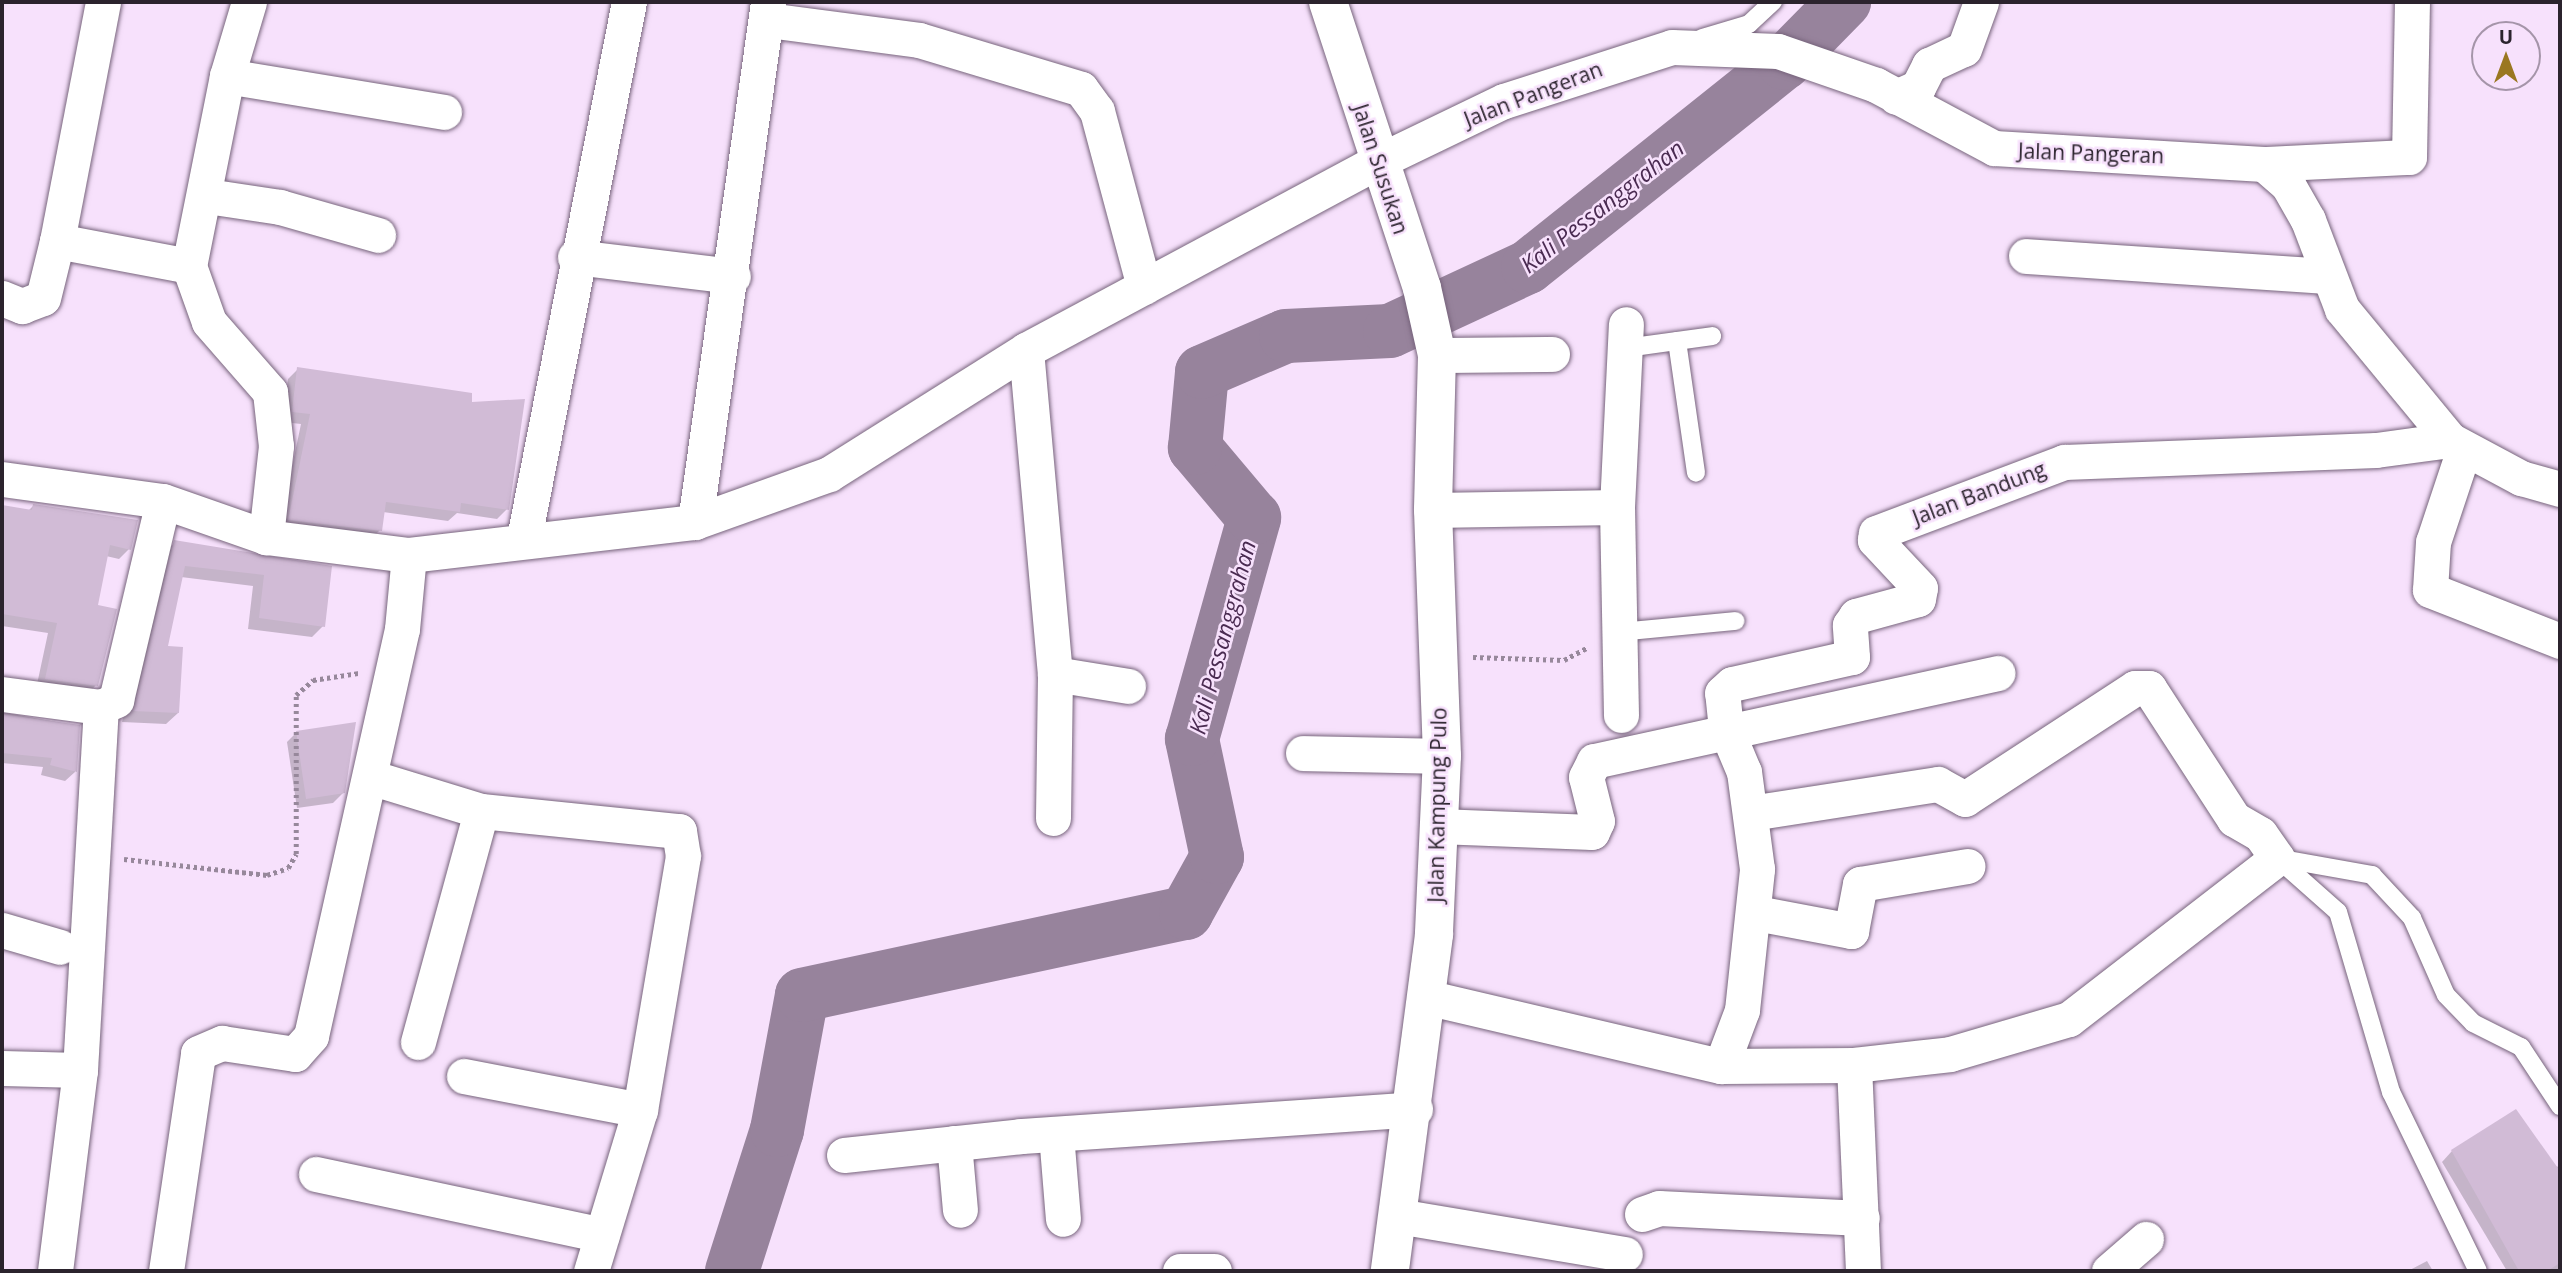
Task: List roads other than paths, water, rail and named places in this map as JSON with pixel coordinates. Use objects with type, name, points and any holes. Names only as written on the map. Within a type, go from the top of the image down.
[{"type":"street","points":[[2,298],[22,306],[43,298],[57,242],[103,2]]},
{"type":"street","points":[[249,2],[227,76],[207,195],[189,266],[209,322],[270,392],[276,446],[266,537]]},
{"type":"street","points":[[524,538],[575,257],[629,2]]},
{"type":"street","name":"Jalan Susukan","points":[[1328,2],[1377,162],[1422,288],[1436,346]]},
{"type":"street","points":[[1886,91],[1918,87],[1930,65],[1964,49],[1981,2]]},
{"type":"street","name":"Jalan Pangeran","points":[[2,479],[163,501],[266,537],[409,555],[524,538],[695,522],[829,474],[1026,350],[1377,162],[1504,101],[1672,47],[1777,51],[1886,91],[1994,148],[2264,164],[2409,157],[2413,2]]},
{"type":"street","points":[[695,522],[733,276],[768,11],[919,40],[1081,89],[1097,111],[1143,287]]},
{"type":"street","points":[[227,76],[444,112]]},
{"type":"street","points":[[2264,164],[2288,185],[2308,220],[2342,309],[2457,444],[2521,478],[2560,489]]},
{"type":"street","points":[[207,195],[280,207],[378,235]]},
{"type":"street","points":[[57,242],[189,266]]},
{"type":"street","points":[[2026,256],[2328,276]]},
{"type":"street","points":[[575,257],[733,276]]},
{"type":"street","points":[[1620,715],[1617,507],[1626,336]]},
{"type":"street","points":[[1436,346],[1552,354]]},
{"type":"street","name":"Jalan Kampung Pulo","points":[[1390,1271],[1430,998],[1442,756],[1433,510],[1436,346]]},
{"type":"street","points":[[1026,350],[1055,674],[1053,818]]},
{"type":"street","points":[[2457,444],[2433,542],[2430,590],[2560,641]]},
{"type":"street","name":"Jalan Bandung","points":[[1726,729],[1724,687],[1852,657],[1850,625],[1856,617],[1918,599],[1920,588],[1875,540],[1880,530],[2064,461],[2376,450],[2457,444]]},
{"type":"street","points":[[2,694],[101,707],[121,693],[163,501]]},
{"type":"street","points":[[1433,510],[1617,507]]},
{"type":"street","points":[[166,1271],[198,1052],[222,1044],[295,1054],[304,1048],[370,777],[389,669],[402,629],[409,555]]},
{"type":"street","points":[[1055,674],[1128,686]]},
{"type":"street","points":[[1438,826],[1592,832],[1597,821],[1586,778],[1594,761],[1726,729],[1876,705],[1998,674]]},
{"type":"street","points":[[1430,998],[1721,1066],[1854,1065],[1950,1054],[2069,1019],[2277,858],[2260,834],[2234,819],[2149,688],[2136,688],[1965,799],[1938,783],[1751,813]]},
{"type":"street","points":[[55,1271],[80,1070],[101,707]]},
{"type":"street","points":[[1721,1066],[1742,1010],[1756,913],[1751,813],[1744,772],[1726,729]]},
{"type":"street","points":[[1303,753],[1442,756]]},
{"type":"street","points":[[370,777],[481,811],[679,831],[683,856],[640,1110],[591,1271]]},
{"type":"street","points":[[418,1042],[481,811]]},
{"type":"street","points":[[1756,913],[1851,931],[1860,884],[1968,866]]},
{"type":"street","points":[[2,930],[60,947]]},
{"type":"street","points":[[1854,1065],[1863,1271]]},
{"type":"street","points":[[2,1068],[80,1070]]},
{"type":"street","points":[[464,1076],[640,1110]]},
{"type":"street","points":[[844,1155],[1056,1134],[1415,1109]]},
{"type":"street","points":[[1056,1134],[1063,1219]]},
{"type":"street","points":[[954,1143],[960,1210]]},
{"type":"street","points":[[316,1174],[602,1235]]},
{"type":"street","points":[[1642,1214],[1659,1208],[1862,1217]]},
{"type":"street","points":[[1397,1216],[1625,1254]]},
{"type":"street","points":[[2109,1271],[2146,1239]]},
{"type":"street","points":[[1180,1271],[1214,1271]]},
{"type":"lane","points":[[1672,47],[1749,24],[1773,2]]},
{"type":"lane","points":[[1626,336],[1677,341],[1712,336]]},
{"type":"lane","points":[[1677,341],[1696,473]]},
{"type":"lane","points":[[1619,632],[1735,621]]},
{"type":"lane","points":[[2277,858],[2372,875],[2412,918],[2446,996],[2473,1023],[2521,1048],[2560,1106]]},
{"type":"lane","points":[[2277,858],[2338,912],[2391,1092],[2478,1271]]},
{"type":"waterway","name":"Kali Pessanggrahan","points":[[732,1271],[777,1130],[802,995],[1186,913],[1217,857],[1192,739],[1254,518],[1195,448],[1202,372],[1286,336],[1390,331],[1528,267],[1784,63],[1844,2]]}]
